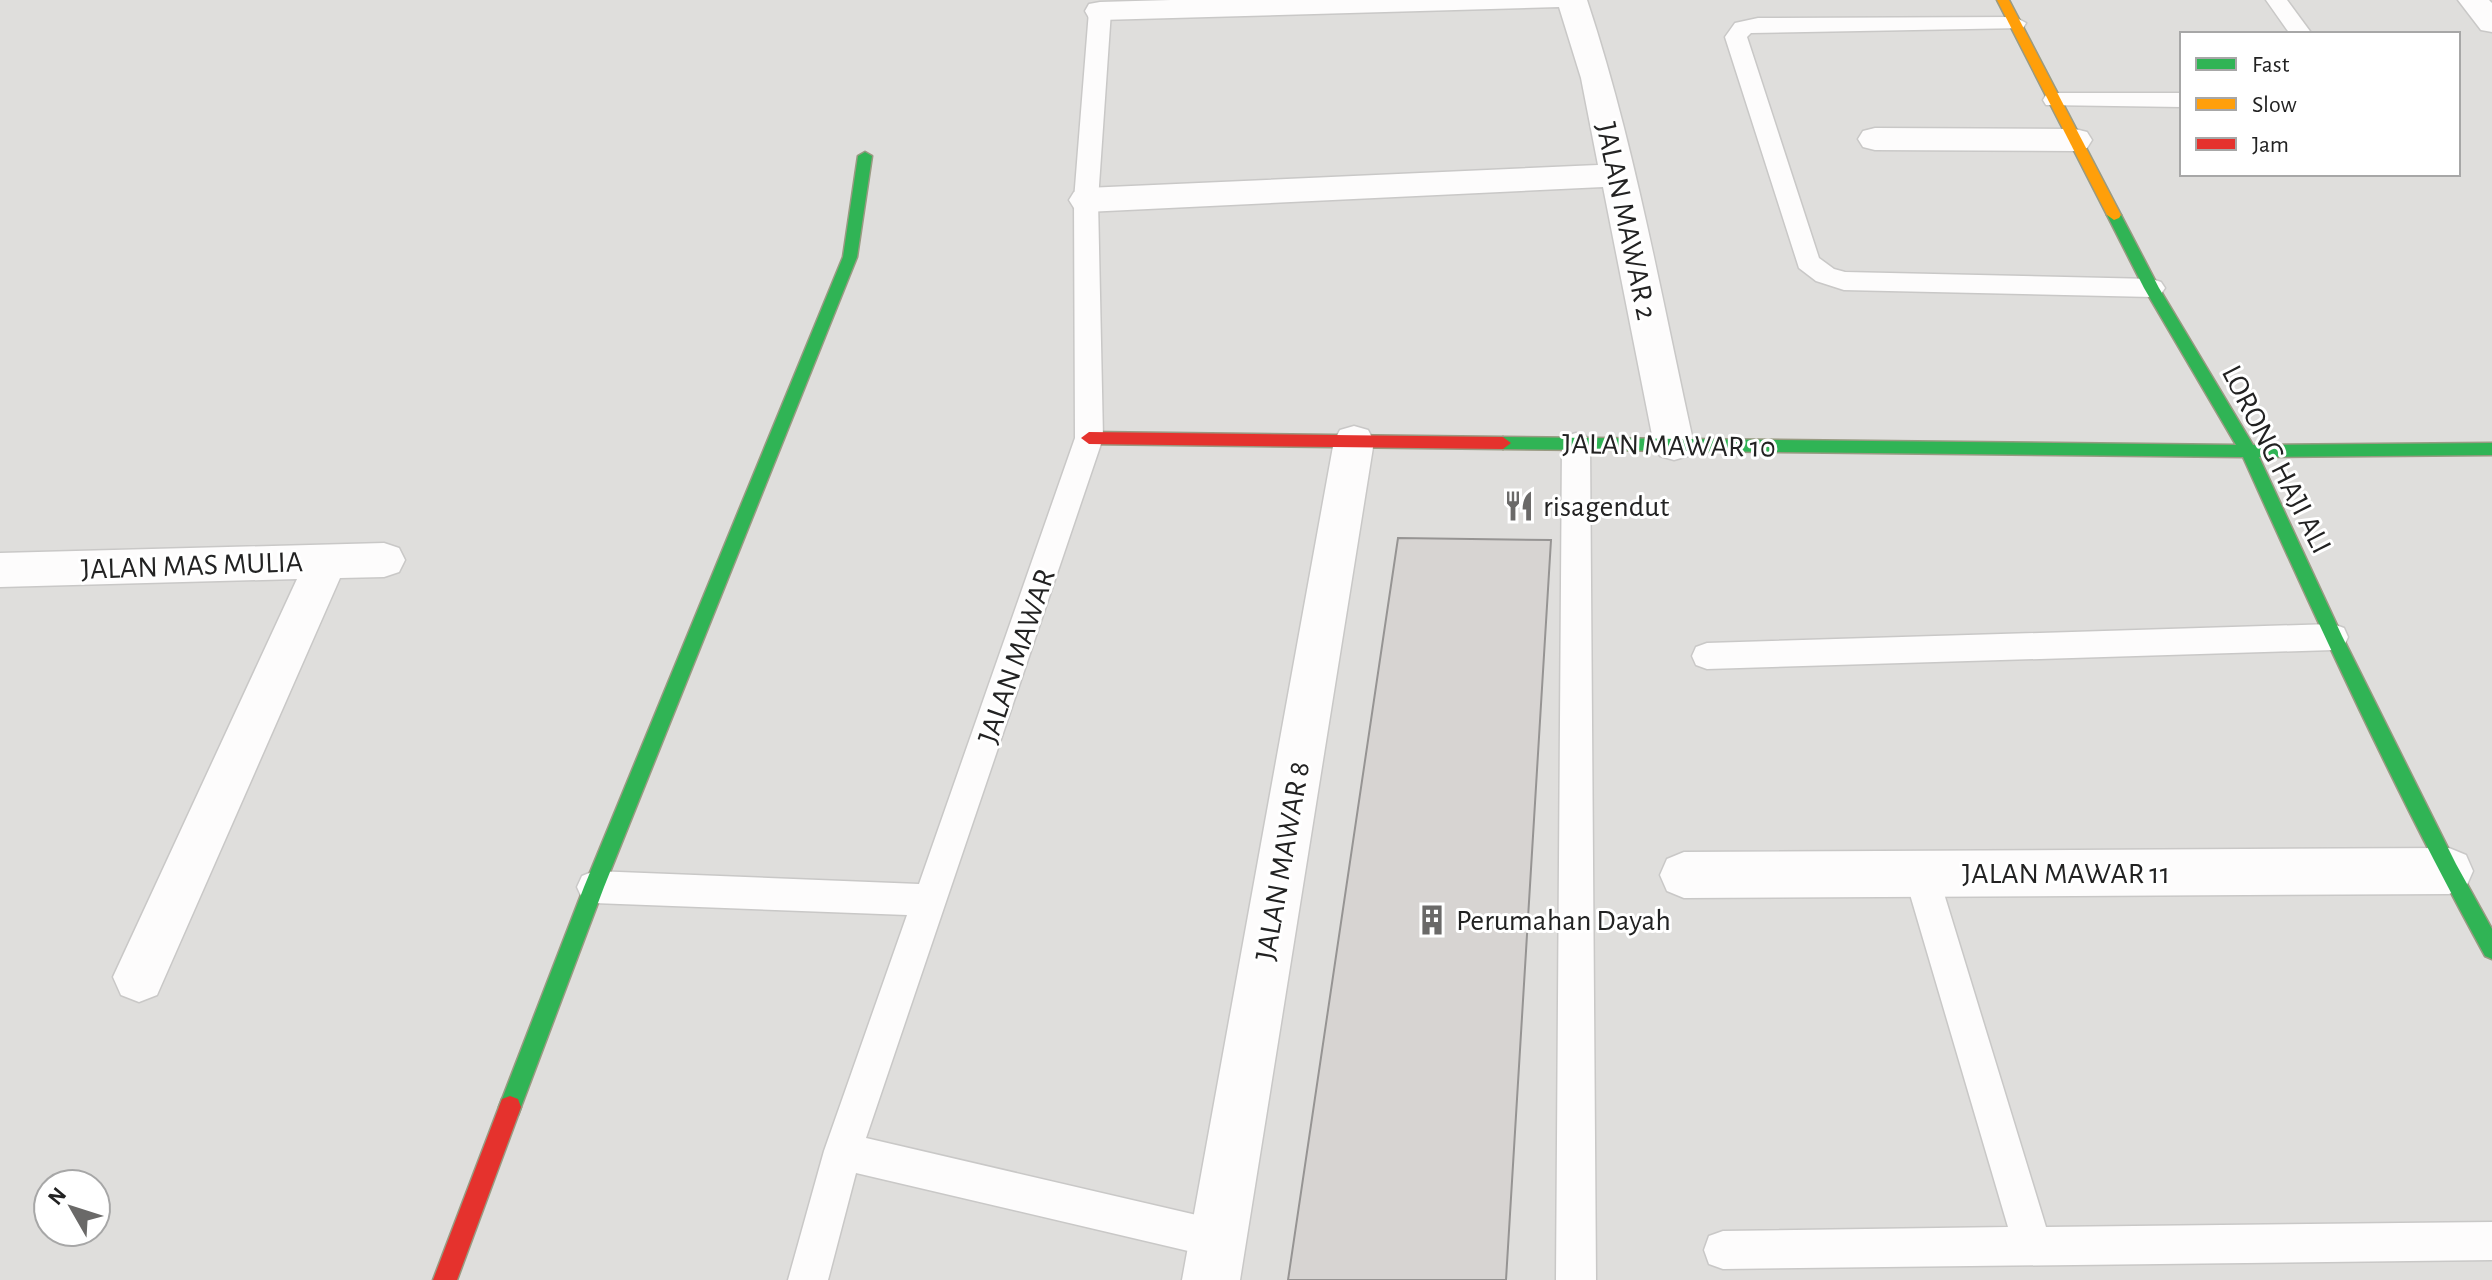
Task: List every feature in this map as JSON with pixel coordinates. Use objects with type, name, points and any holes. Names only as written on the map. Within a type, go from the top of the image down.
[{"type":"street","points":[[1100,11],[1232,4],[1551,0]]},
{"type":"street","name":"JALAN MAWAR 2","points":[[1572,0],[1597,78],[1674,445]]},
{"type":"street","name":"LORONG HAJI ALI","points":[[2003,0],[2152,288],[2248,451],[2333,637],[2449,871],[2492,949]]},
{"type":"street","points":[[2473,0],[2492,23]]},
{"type":"street","points":[[1875,139],[2075,140]]},
{"type":"street","points":[[445,1280],[594,887],[850,257],[865,156]]},
{"type":"street","points":[[1086,200],[1618,175]]},
{"type":"street","name":"JALAN MAWAR 10","points":[[1089,438],[2248,451],[2492,449]]},
{"type":"street","name":"JALAN MAWAR 8","points":[[1215,1260],[1354,441]]},
{"type":"street","name":"JALAN MAS MULIA","points":[[0,570],[384,560]]},
{"type":"street","points":[[139,977],[326,562]]},
{"type":"street","name":"JALAN MAWAR 11","points":[[1684,875],[2449,871]]},
{"type":"lane","points":[[2276,0],[2300,32]]},
{"type":"lane","name":"JALAN MAWAR","points":[[808,1280],[843,1151],[1089,438],[1086,200],[1100,11]]},
{"type":"lane","points":[[2015,23],[1758,24],[1743,28],[1736,37],[1808,262],[1825,275],[1844,281],[2152,288]]},
{"type":"lane","points":[[2054,100],[2180,100]]},
{"type":"lane","points":[[1576,443],[1576,1280]]},
{"type":"lane","points":[[1707,656],[2333,637]]},
{"type":"lane","points":[[1921,874],[2033,1246]]},
{"type":"lane","points":[[594,887],[931,900]]},
{"type":"lane","points":[[843,1151],[1215,1260]]},
{"type":"lane","points":[[1723,1250],[2492,1241]]},
{"type":"shaded area","points":[[0,0],[2492,0],[2492,1280],[0,1280]]},
{"type":"building","name":"Perumahan Dayah","points":[[1398,538],[1551,540],[1506,1280],[1288,1280]]},
{"type":"traffic: fast","points":[[510,1107],[594,887],[850,257],[865,156]]},
{"type":"traffic: fast","points":[[2114,215],[2152,288],[2248,451],[2333,637],[2449,871],[2492,949]]},
{"type":"traffic: fast","points":[[1503,443],[2248,451],[2492,449]]},
{"type":"traffic: slow","points":[[2003,0],[2114,215]]},
{"type":"traffic: jam","points":[[1089,438],[1503,443]]},
{"type":"traffic: jam","points":[[445,1280],[510,1107]]},
{"type":"place","name":"risagendut","points":[[1519,506]]},
{"type":"place","name":"Perumahan Dayah","points":[[1432,920]]}]
